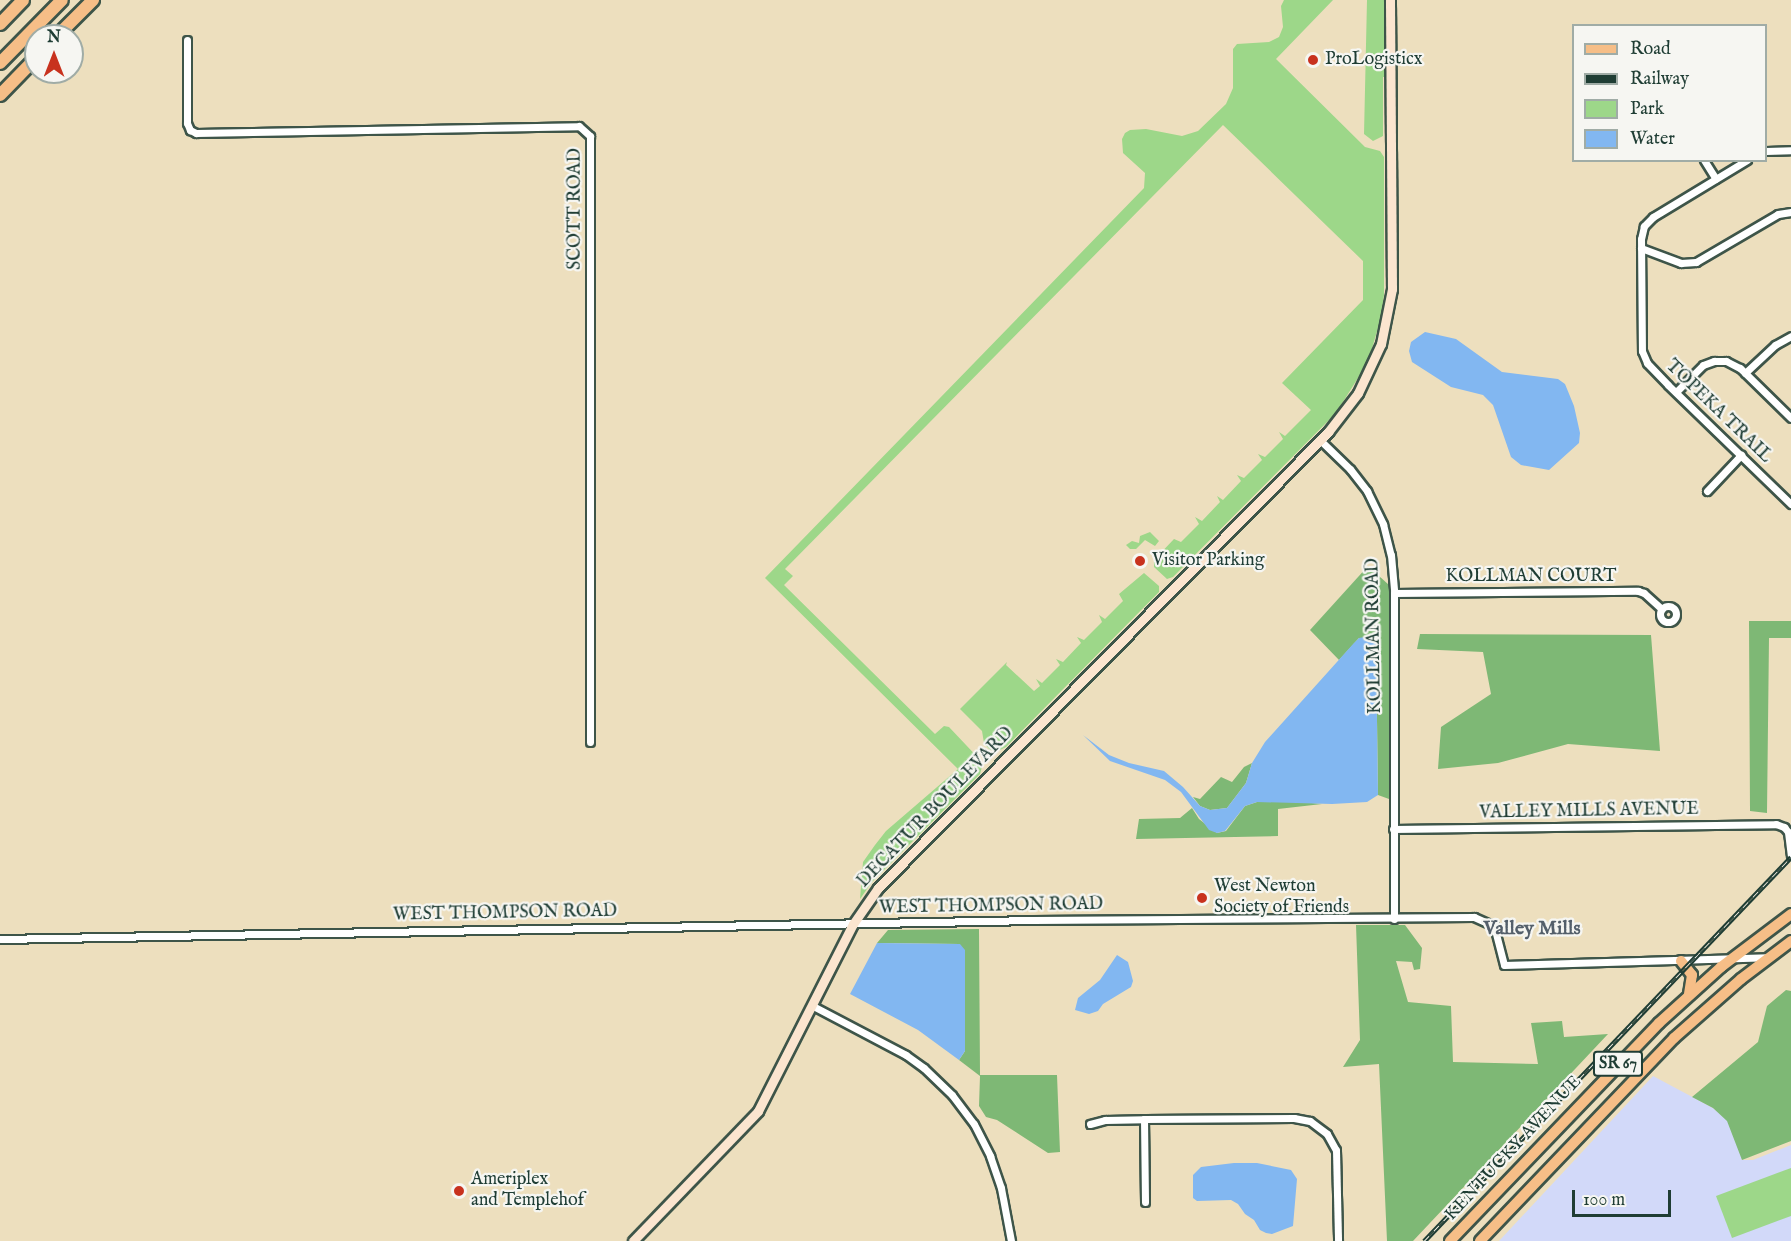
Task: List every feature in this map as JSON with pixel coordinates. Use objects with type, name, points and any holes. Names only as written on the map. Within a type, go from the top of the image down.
[{"type":"highway","points":[[0,24],[23,0]]},
{"type":"highway","points":[[0,63],[62,0]]},
{"type":"highway","points":[[69,24],[93,0]]},
{"type":"highway","points":[[0,95],[24,70]]},
{"type":"main road","name":"KENTUCKY AVENUE","points":[[1450,1241],[1616,1066],[1689,995],[1791,914]]},
{"type":"main road","name":"SR 67","points":[[1480,1241],[1655,1057],[1715,1001],[1791,941]]},
{"type":"main road","points":[[1681,961],[1692,975],[1689,995]]},
{"type":"street","points":[[1320,440],[1346,411],[1368,375],[1382,344],[1390,307],[1392,278],[1390,0]]},
{"type":"street","name":"SCOTT ROAD","points":[[187,40],[187,123],[190,130],[196,133],[579,126],[590,136],[591,742]]},
{"type":"street","points":[[1767,151],[1791,150]]},
{"type":"street","points":[[1705,162],[1716,179],[1744,162]]},
{"type":"street","name":"TOPEKA TRAIL","points":[[1716,179],[1644,226],[1641,248],[1643,353],[1649,366],[1791,504]]},
{"type":"street","points":[[1641,248],[1681,263],[1696,262],[1778,214],[1791,212]]},
{"type":"street","points":[[1745,373],[1775,345],[1791,336]]},
{"type":"street","points":[[1676,393],[1695,372],[1710,362],[1729,362],[1745,373],[1791,418]]},
{"type":"street","name":"KOLLMAN ROAD","points":[[1320,440],[1358,478],[1377,509],[1389,544],[1394,593],[1394,919]]},
{"type":"street","name":"DECATUR BOULEVARD","points":[[633,1241],[754,1117],[768,1094],[854,924],[883,883],[1320,440]]},
{"type":"street","points":[[1707,491],[1741,455]]},
{"type":"street","name":"KOLLMAN COURT","points":[[1394,593],[1638,591],[1644,593],[1662,609]]},
{"type":"street","name":"VALLEY MILLS AVENUE","points":[[1394,829],[1767,824],[1784,827],[1789,834],[1791,855]]},
{"type":"street","name":"WEST THOMPSON ROAD","points":[[0,939],[1040,920],[1474,917],[1489,922],[1497,933],[1504,965],[1769,957]]},
{"type":"street","points":[[813,1006],[906,1055],[924,1068],[952,1095],[974,1124],[990,1156],[1000,1188],[1011,1241]]},
{"type":"street","points":[[1090,1124],[1105,1120],[1294,1118],[1315,1124],[1330,1139],[1337,1156],[1338,1241]]},
{"type":"street","points":[[1144,1119],[1145,1202]]},
{"type":"shaded area","points":[[1653,1076],[1713,1108],[1735,1127],[1742,1160],[1753,1160],[1791,1145],[1791,1241],[1499,1241]]},
{"type":"green space","points":[[1284,0],[1333,0],[1276,59],[1365,147],[1380,151],[1384,157],[1384,295],[1381,318],[1368,362],[1336,413],[1173,577],[1167,579],[1154,567],[1154,560],[1174,539],[1181,542],[1199,524],[1195,517],[1202,521],[1220,502],[1217,496],[1223,500],[1241,481],[1237,475],[1244,478],[1262,460],[1258,454],[1265,457],[1283,439],[1279,432],[1285,436],[1311,410],[1282,383],[1363,300],[1363,261],[1223,125],[785,569],[793,576],[784,585],[935,734],[944,726],[949,727],[983,763],[980,774],[872,882],[860,899],[863,862],[875,845],[886,831],[958,769],[765,578],[1144,188],[1145,173],[1123,153],[1122,139],[1125,133],[1130,130],[1146,129],[1182,136],[1198,131],[1226,104],[1233,88],[1233,49],[1237,44],[1269,42],[1279,37],[1283,27],[1281,6]]},
{"type":"green space","points":[[1367,0],[1387,0],[1387,77],[1383,77],[1383,136],[1373,141],[1364,134]]},
{"type":"green space","points":[[1150,532],[1159,541],[1155,546],[1145,540],[1136,549],[1130,549],[1126,545],[1132,541],[1139,543],[1140,536]]},
{"type":"green space","points":[[1368,566],[1389,585],[1389,799],[1378,795],[1376,644],[1359,638],[1339,660],[1310,630]]},
{"type":"green space","points":[[1144,573],[1159,586],[1159,592],[1006,747],[996,752],[989,749],[984,743],[982,731],[960,709],[1007,662],[1006,665],[1034,691],[1040,686],[1036,679],[1042,683],[1060,665],[1056,659],[1063,662],[1081,643],[1077,637],[1084,640],[1102,622],[1099,615],[1105,619],[1123,601],[1119,594]]},
{"type":"green space","points":[[1749,621],[1791,621],[1791,638],[1769,638],[1767,813],[1750,811]]},
{"type":"green space","points":[[1420,634],[1651,635],[1660,751],[1568,744],[1498,763],[1438,769],[1441,727],[1491,694],[1483,652],[1417,649]]},
{"type":"green space","points":[[1252,763],[1246,783],[1227,808],[1210,810],[1200,806],[1193,797],[1200,799],[1221,777],[1232,782],[1244,767]]},
{"type":"green space","points":[[1280,800],[1322,804],[1278,809],[1278,836],[1136,839],[1139,819],[1180,818],[1192,808],[1199,819],[1217,833],[1226,831],[1245,806],[1257,802]]},
{"type":"green space","points":[[1356,925],[1405,925],[1422,948],[1420,969],[1414,970],[1412,962],[1396,961],[1408,1002],[1451,1006],[1453,1062],[1538,1064],[1531,1023],[1562,1021],[1564,1037],[1608,1034],[1413,1241],[1387,1241],[1379,1064],[1343,1067],[1360,1040]]},
{"type":"green space","points":[[979,929],[980,1075],[1057,1075],[1060,1152],[1048,1153],[997,1120],[986,1117],[979,1106],[980,1076],[959,1060],[965,1051],[960,944],[877,943],[888,930]]},
{"type":"green space","points":[[1786,990],[1791,991],[1791,1141],[1742,1160],[1727,1121],[1713,1108],[1692,1097],[1758,1042],[1767,1006]]},
{"type":"green space","points":[[1791,1168],[1791,1216],[1732,1238],[1716,1196]]},
{"type":"water","points":[[1425,332],[1456,339],[1502,372],[1558,379],[1565,384],[1574,406],[1580,433],[1579,443],[1549,470],[1521,465],[1511,457],[1493,405],[1483,395],[1451,387],[1412,362],[1409,351],[1411,342]]},
{"type":"water","points":[[1370,636],[1376,644],[1378,795],[1367,802],[1332,804],[1257,802],[1245,806],[1225,831],[1217,833],[1209,830],[1181,792],[1165,780],[1110,761],[1083,735],[1109,755],[1129,763],[1164,771],[1200,806],[1210,810],[1227,808],[1246,783],[1252,763],[1265,742],[1354,643],[1359,638]]},
{"type":"water","points":[[877,943],[960,944],[965,950],[965,1051],[959,1060],[918,1030],[850,994]]},
{"type":"water","points":[[1117,955],[1128,962],[1133,981],[1131,987],[1103,1004],[1098,1011],[1089,1014],[1075,1010],[1078,998],[1100,980]]},
{"type":"water","points":[[1257,1163],[1291,1170],[1297,1179],[1293,1226],[1272,1234],[1266,1233],[1260,1230],[1254,1220],[1231,1200],[1197,1201],[1193,1198],[1193,1175],[1201,1167]]},
{"type":"railway","points":[[1424,1241],[1791,857]]},
{"type":"place","name":"ProLogisticx","points":[[1313,60]]},
{"type":"place","name":"Visitor Parking","points":[[1140,561]]},
{"type":"place","name":"West Newton Society of Friends","points":[[1202,898]]},
{"type":"place","name":"Ameriplex and Templehof","points":[[459,1191]]},
{"type":"district","name":"Valley Mills","points":[[1532,928]]}]
